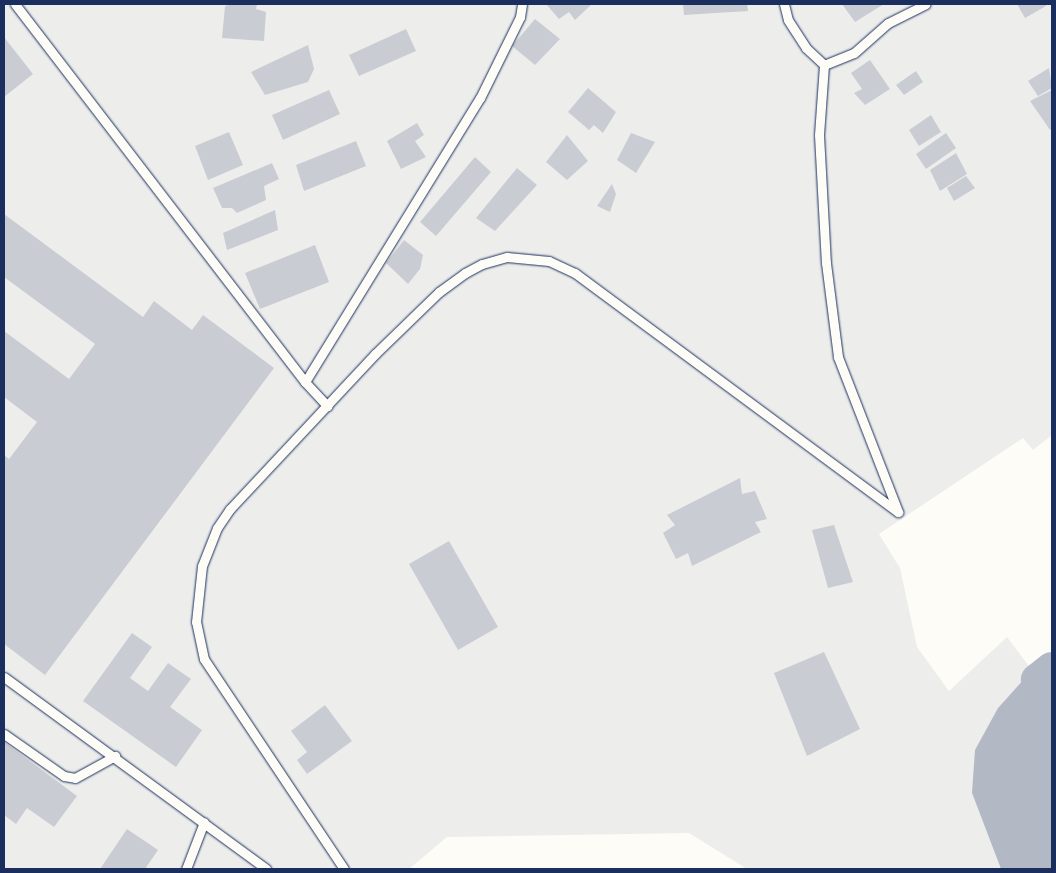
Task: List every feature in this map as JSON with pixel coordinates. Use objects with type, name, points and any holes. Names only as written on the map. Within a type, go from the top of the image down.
[{"type":"lane","points":[[15,4],[305,382],[327,406]]},
{"type":"lane","points":[[305,382],[480,98],[520,17],[522,4]]},
{"type":"lane","points":[[784,4],[788,20],[806,48],[824,65]]},
{"type":"lane","points":[[824,65],[854,53],[888,23],[926,4]]},
{"type":"lane","points":[[344,869],[204,659],[196,622],[202,566],[217,528],[230,509],[412,318],[465,274],[482,264],[507,257],[549,261],[575,273],[898,512],[838,356],[826,263],[819,135],[824,65]]},
{"type":"lane","points":[[4,677],[115,756],[266,869]]},
{"type":"lane","points":[[4,734],[64,776],[74,778],[115,756]]},
{"type":"lane","points":[[186,869],[204,822]]},
{"type":"shaded area","points":[[4,4],[1052,4],[1052,435],[1033,450],[1023,438],[879,534],[900,568],[917,647],[949,691],[1007,637],[1032,670],[998,708],[972,793],[1001,869],[747,869],[689,833],[447,837],[409,869],[4,869]]},
{"type":"shaded area","points":[[1032,670],[1052,700],[1052,869],[1001,869],[972,793],[975,750],[998,708]]},
{"type":"building","points":[[232,4],[257,4],[256,9],[266,12],[264,41],[222,38],[225,6]]},
{"type":"building","points":[[546,4],[592,4],[575,20],[569,12],[559,19]]},
{"type":"building","points":[[683,4],[747,4],[748,11],[684,15]]},
{"type":"building","points":[[842,4],[884,4],[855,22]]},
{"type":"building","points":[[1017,4],[1045,4],[1046,6],[1025,18]]},
{"type":"building","points":[[535,19],[560,39],[535,65],[512,46]]},
{"type":"building","points":[[406,29],[416,51],[359,76],[349,55]]},
{"type":"building","points":[[4,37],[33,74],[4,97]]},
{"type":"building","points":[[308,45],[314,69],[308,82],[265,95],[251,72]]},
{"type":"building","points":[[870,60],[890,89],[865,105],[854,93],[862,89],[851,73]]},
{"type":"building","points":[[1049,68],[1052,88],[1038,96],[1028,81]]},
{"type":"building","points":[[916,71],[923,82],[904,95],[896,85]]},
{"type":"building","points":[[588,88],[616,112],[603,133],[594,125],[589,130],[568,112]]},
{"type":"building","points":[[329,90],[340,114],[283,140],[272,115]]},
{"type":"building","points":[[1052,90],[1052,128],[1050,130],[1030,101]]},
{"type":"building","points":[[931,115],[941,132],[919,146],[909,130]]},
{"type":"building","points":[[417,123],[424,135],[415,141],[426,157],[401,169],[387,141]]},
{"type":"building","points":[[229,132],[243,165],[208,180],[195,146]]},
{"type":"building","points":[[631,133],[655,142],[636,173],[617,160]]},
{"type":"building","points":[[946,133],[956,148],[926,169],[916,154]]},
{"type":"building","points":[[567,135],[588,161],[567,180],[546,162]]},
{"type":"building","points":[[356,141],[366,166],[304,191],[296,165]]},
{"type":"building","points":[[956,153],[967,174],[940,191],[930,170]]},
{"type":"building","points":[[475,157],[491,172],[436,236],[420,222]]},
{"type":"building","points":[[272,163],[279,179],[264,186],[266,200],[237,213],[232,208],[222,208],[213,188]]},
{"type":"building","points":[[517,168],[537,185],[495,231],[476,218]]},
{"type":"building","points":[[966,176],[975,188],[954,201],[947,188]]},
{"type":"building","points":[[612,184],[616,194],[610,212],[597,206]]},
{"type":"building","points":[[275,210],[278,230],[227,250],[223,233]]},
{"type":"building","points":[[4,214],[143,317],[154,301],[192,330],[203,315],[274,368],[45,675],[4,644],[4,455],[9,459],[37,422],[4,397],[4,331],[69,379],[95,344],[4,277]]},
{"type":"building","points":[[404,240],[423,255],[420,269],[408,284],[386,263]]},
{"type":"building","points":[[315,245],[329,282],[260,309],[245,273]]},
{"type":"building","points":[[740,478],[742,494],[755,491],[767,519],[755,522],[761,532],[692,566],[688,553],[676,559],[663,533],[675,525],[667,515]]},
{"type":"building","points":[[834,525],[853,582],[828,588],[812,530]]},
{"type":"building","points":[[449,541],[498,627],[458,650],[409,564]]},
{"type":"building","points":[[132,633],[152,647],[130,678],[148,691],[168,663],[191,679],[170,707],[202,730],[176,767],[83,701]]},
{"type":"building","points":[[824,652],[860,729],[807,756],[774,673]]},
{"type":"building","points":[[325,705],[352,741],[307,774],[297,760],[307,752],[291,731]]},
{"type":"building","points":[[4,742],[77,796],[54,827],[27,808],[16,824],[4,815]]},
{"type":"building","points":[[127,829],[158,850],[145,869],[100,869]]},
{"type":"waterway","points":[[1052,669],[1038,680],[1052,712]]}]
